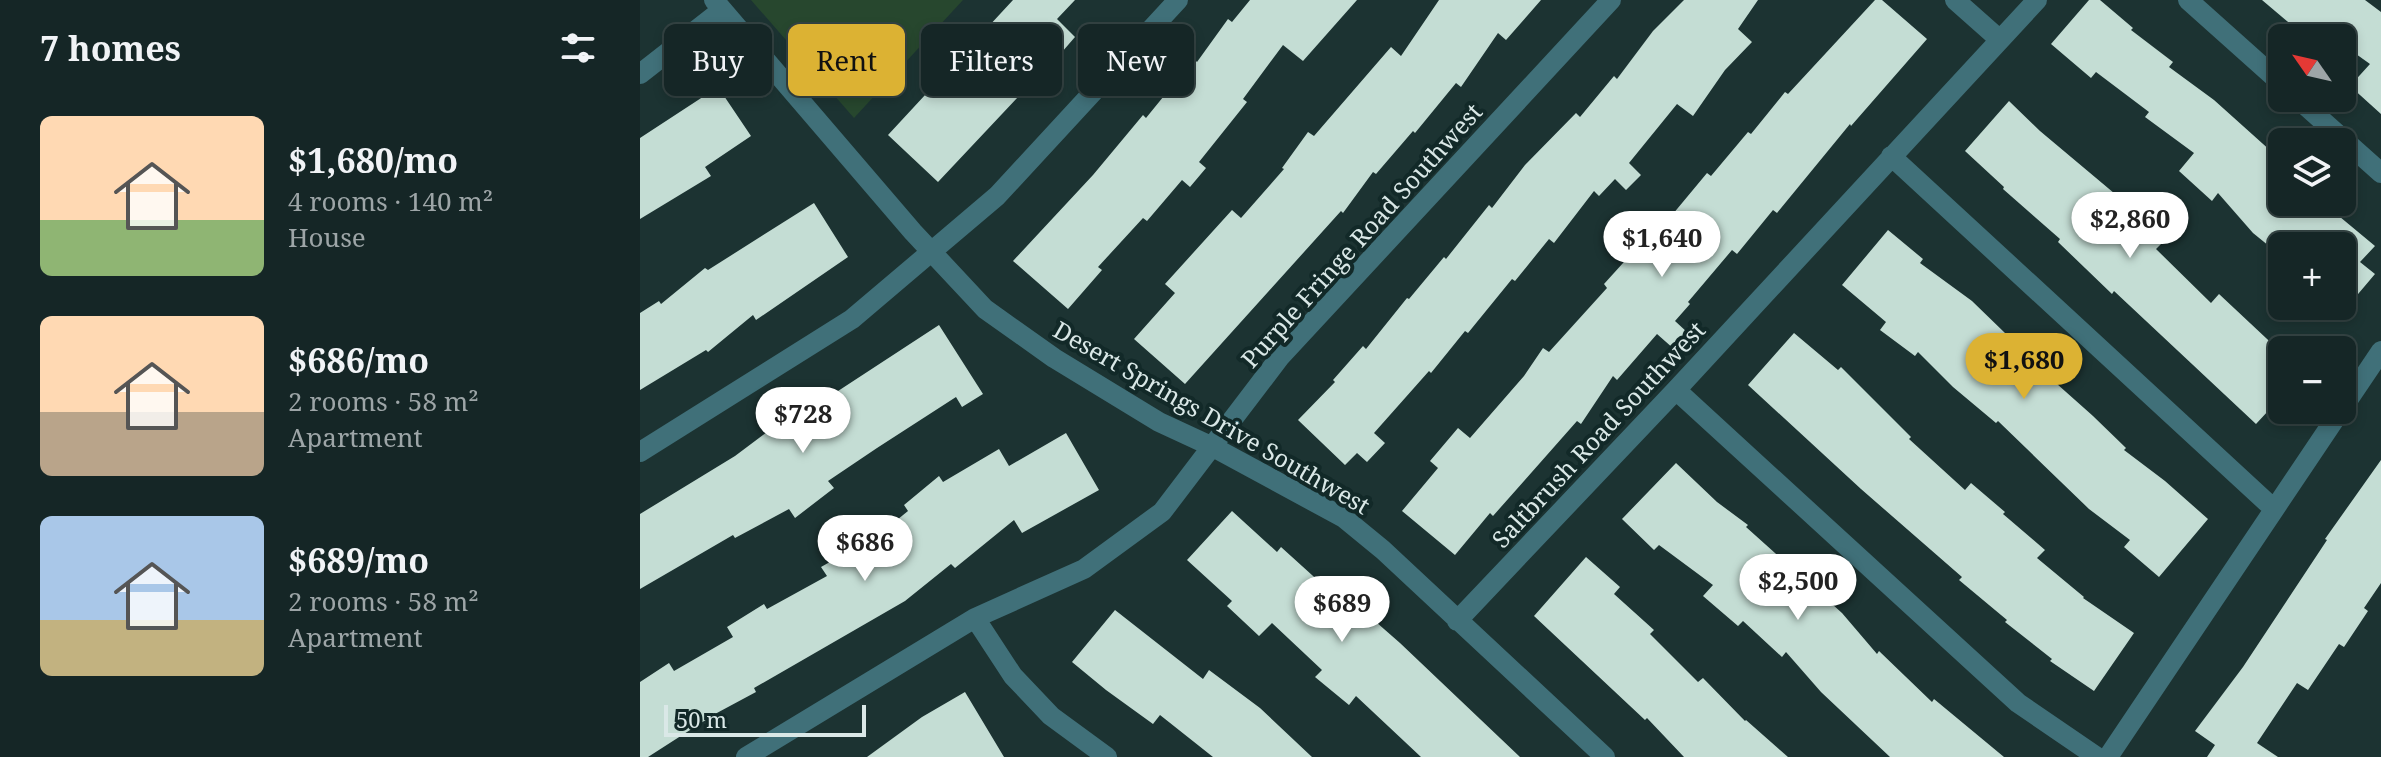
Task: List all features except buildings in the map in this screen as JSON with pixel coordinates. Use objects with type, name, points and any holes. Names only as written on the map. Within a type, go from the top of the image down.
[{"type":"street","points":[[640,452],[852,319],[932,252],[997,196],[1178,0]]},
{"type":"street","name":"Purple Fringe Road Southwest","points":[[746,757],[975,618],[1084,569],[1162,512],[1280,357],[1611,0]]},
{"type":"street","points":[[1955,0],[1999,39]]},
{"type":"street","name":"Saltbrush Road Southwest","points":[[1457,621],[2037,0]]},
{"type":"street","points":[[2188,0],[2268,71]]},
{"type":"street","points":[[640,74],[718,5]]},
{"type":"street","name":"Desert Springs Drive Southwest","points":[[718,5],[985,309],[1054,358],[1159,422],[1213,447],[1344,518],[1383,550],[1605,757]]},
{"type":"street","points":[[2313,112],[2381,173]]},
{"type":"street","points":[[1891,156],[2274,509]]},
{"type":"street","points":[[2356,388],[2381,351]]},
{"type":"street","points":[[1676,390],[2018,703],[2097,757]]},
{"type":"street","points":[[2108,757],[2332,424]]},
{"type":"street","points":[[975,618],[1013,676],[1051,716],[1107,757]]},
{"type":"green space","points":[[751,0],[963,0],[941,24],[921,24],[921,45],[905,63],[905,24],[788,24],[788,42]]},
{"type":"green space","points":[[835,96],[874,96],[854,118]]}]
